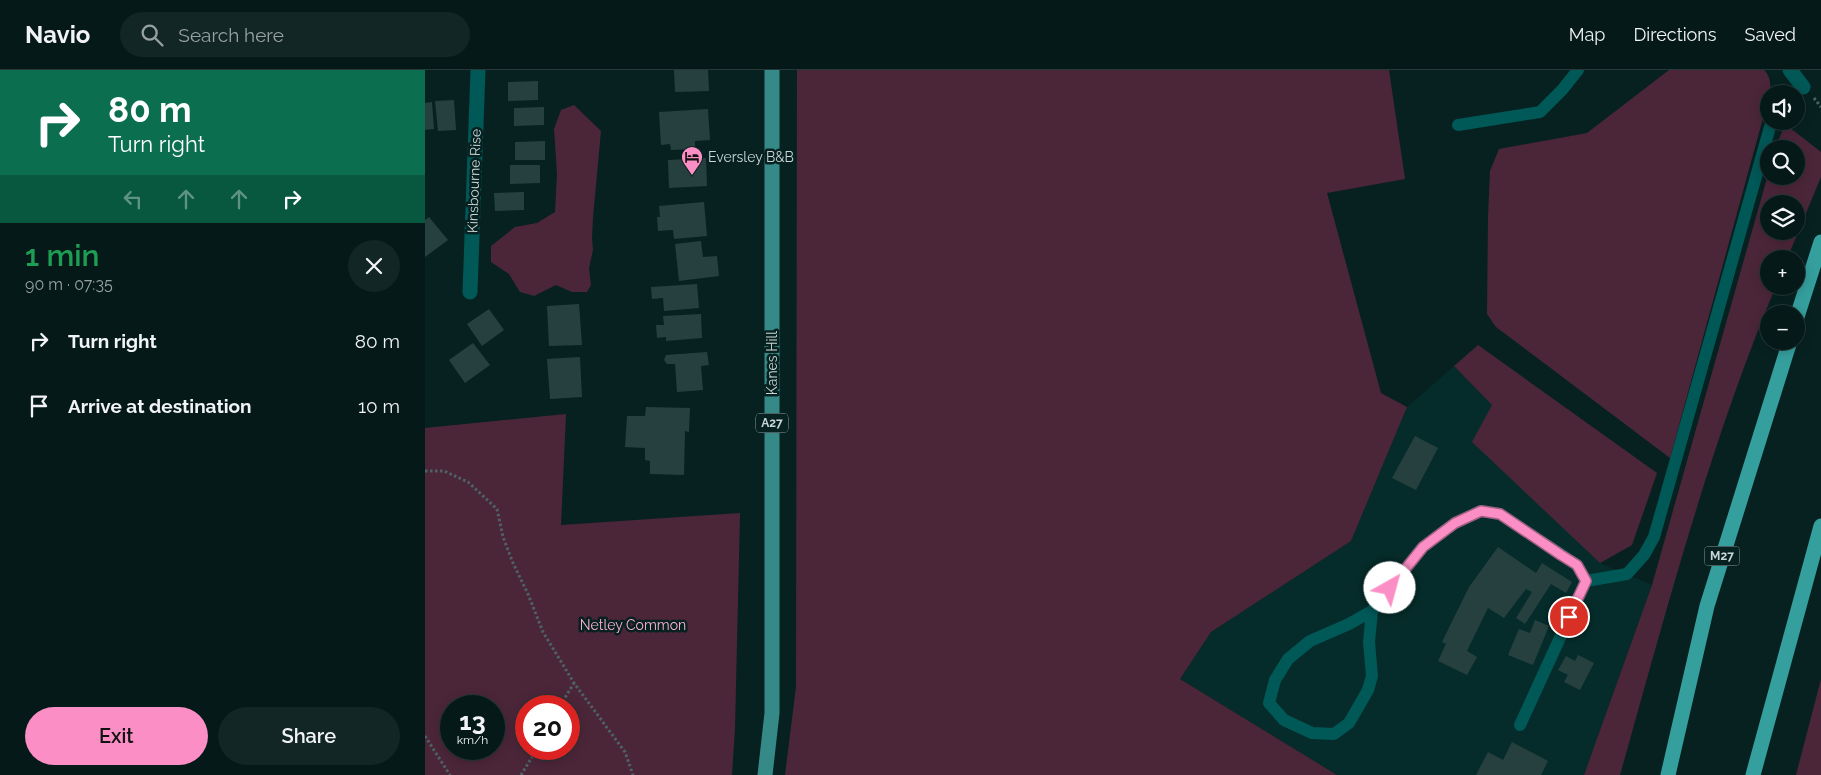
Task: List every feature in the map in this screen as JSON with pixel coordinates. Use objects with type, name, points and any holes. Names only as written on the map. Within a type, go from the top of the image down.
[{"type":"highway","points":[[1801,305],[1821,242]]},
{"type":"highway","name":"M27","points":[[1669,775],[1707,606],[1787,350]]},
{"type":"highway","points":[[1753,775],[1821,526]]},
{"type":"main road","name":"Kanes Hill","points":[[765,775],[772,713],[772,70]]},
{"type":"street","name":"Kinsbourne Rise","points":[[470,292],[478,70]]},
{"type":"lane","points":[[1458,124],[1540,112],[1562,90],[1578,70]]},
{"type":"lane","points":[[1586,581],[1627,574],[1644,555],[1654,537],[1769,130]]},
{"type":"lane","points":[[1372,611],[1369,642],[1372,676],[1368,690],[1349,723],[1334,734],[1312,733],[1284,720],[1269,703],[1275,680],[1288,658],[1310,641],[1349,624],[1372,611],[1423,547],[1455,523],[1481,511],[1500,514],[1577,565],[1586,581]]},
{"type":"lane","points":[[1520,725],[1586,581]]},
{"type":"path","points":[[425,471],[444,471],[468,482],[497,509],[503,538],[543,632],[574,683],[625,752],[633,775]]},
{"type":"path","points":[[567,695],[574,683]]},
{"type":"path","points":[[425,736],[450,775]]},
{"type":"path","points":[[521,775],[530,760]]},
{"type":"shaded area","points":[[1454,366],[1492,405],[1600,563],[1652,585],[1584,775],[1337,775],[1180,679],[1211,632],[1351,541],[1407,407]]},
{"type":"green space","points":[[797,70],[1389,70],[1405,179],[1327,193],[1381,393],[1407,407],[1351,541],[1211,632],[1180,679],[1337,775],[785,775],[796,687]]},
{"type":"green space","points":[[1669,70],[1764,70],[1770,82],[1770,85],[1760,85],[1760,129],[1670,458],[1496,327],[1487,314],[1490,171],[1499,149],[1587,133]]},
{"type":"green space","points":[[574,105],[601,131],[593,217],[593,250],[589,268],[591,285],[587,292],[572,292],[556,285],[534,296],[520,292],[509,274],[491,262],[491,246],[515,227],[537,223],[555,212],[557,174],[554,129],[561,110]]},
{"type":"green space","points":[[1783,130],[1793,130],[1821,152],[1821,177],[1805,216],[1805,195],[1762,195],[1765,185],[1805,185],[1805,140],[1779,140]]},
{"type":"green space","points":[[1760,203],[1760,240],[1795,240],[1791,250],[1760,250],[1760,295],[1772,295],[1768,305],[1760,305],[1760,325],[1730,406],[1691,528],[1620,775],[1584,775],[1652,585]]},
{"type":"green space","points":[[1478,345],[1657,473],[1632,545],[1600,563],[1472,442],[1492,405],[1454,366]]},
{"type":"green space","name":"Netley Common","points":[[566,414],[561,525],[740,513],[735,728],[732,775],[425,775],[425,428]]},
{"type":"green space","points":[[1821,679],[1821,775],[1796,775]]},
{"type":"building","points":[[674,70],[708,70],[709,91],[675,92]]},
{"type":"building","points":[[538,81],[538,100],[508,101],[508,82]]},
{"type":"building","points":[[454,100],[456,130],[438,131],[435,101]]},
{"type":"building","points":[[432,102],[434,129],[425,130],[425,103]]},
{"type":"building","points":[[544,107],[544,125],[514,126],[514,108]]},
{"type":"building","points":[[708,109],[710,140],[695,141],[695,149],[671,150],[670,144],[661,145],[659,112]]},
{"type":"building","points":[[545,141],[545,160],[515,160],[515,142]]},
{"type":"building","points":[[706,158],[707,186],[669,188],[668,160]]},
{"type":"building","points":[[510,165],[540,165],[540,183],[510,184]]},
{"type":"building","points":[[524,192],[524,210],[495,211],[494,193]]},
{"type":"building","points":[[704,202],[707,236],[674,239],[673,230],[658,231],[657,217],[660,217],[659,206]]},
{"type":"building","points":[[429,217],[448,240],[425,257],[425,220]]},
{"type":"building","points":[[701,241],[703,257],[717,256],[719,276],[679,281],[675,244]]},
{"type":"building","points":[[697,284],[699,308],[664,311],[663,298],[652,299],[651,287]]},
{"type":"building","points":[[579,304],[582,345],[549,346],[547,306]]},
{"type":"building","points":[[489,309],[504,330],[482,346],[467,324]]},
{"type":"building","points":[[701,314],[702,338],[666,341],[666,337],[657,338],[656,325],[664,325],[663,316]]},
{"type":"building","points":[[473,343],[490,365],[465,383],[449,360]]},
{"type":"building","points":[[707,352],[709,365],[701,366],[703,390],[677,392],[675,364],[667,364],[664,360],[666,355]]},
{"type":"building","points":[[580,357],[582,397],[550,399],[547,359]]},
{"type":"building","points":[[646,407],[690,408],[689,432],[685,431],[684,475],[650,474],[650,461],[645,460],[645,448],[625,447],[627,416],[645,416]]},
{"type":"building","points":[[1415,436],[1438,448],[1416,490],[1392,478]]},
{"type":"building","points":[[1498,547],[1536,573],[1542,563],[1572,582],[1566,593],[1551,584],[1525,624],[1516,618],[1532,592],[1526,589],[1504,618],[1488,608],[1467,651],[1477,657],[1467,675],[1438,661],[1446,644],[1442,642],[1469,587]]},
{"type":"building","points":[[1535,620],[1549,626],[1533,665],[1508,655],[1519,629],[1530,633]]},
{"type":"building","points":[[1578,655],[1594,663],[1580,690],[1564,682],[1568,675],[1558,670],[1566,656],[1575,661]]},
{"type":"building","points":[[1512,742],[1548,761],[1541,775],[1476,775],[1488,752],[1503,760]]},
{"type":"place","name":"Eversley B&B","points":[[692,176]]},
{"type":"route","points":[[1390,588],[1423,547],[1455,523],[1481,511],[1500,514],[1577,565],[1586,581],[1569,617]]}]
